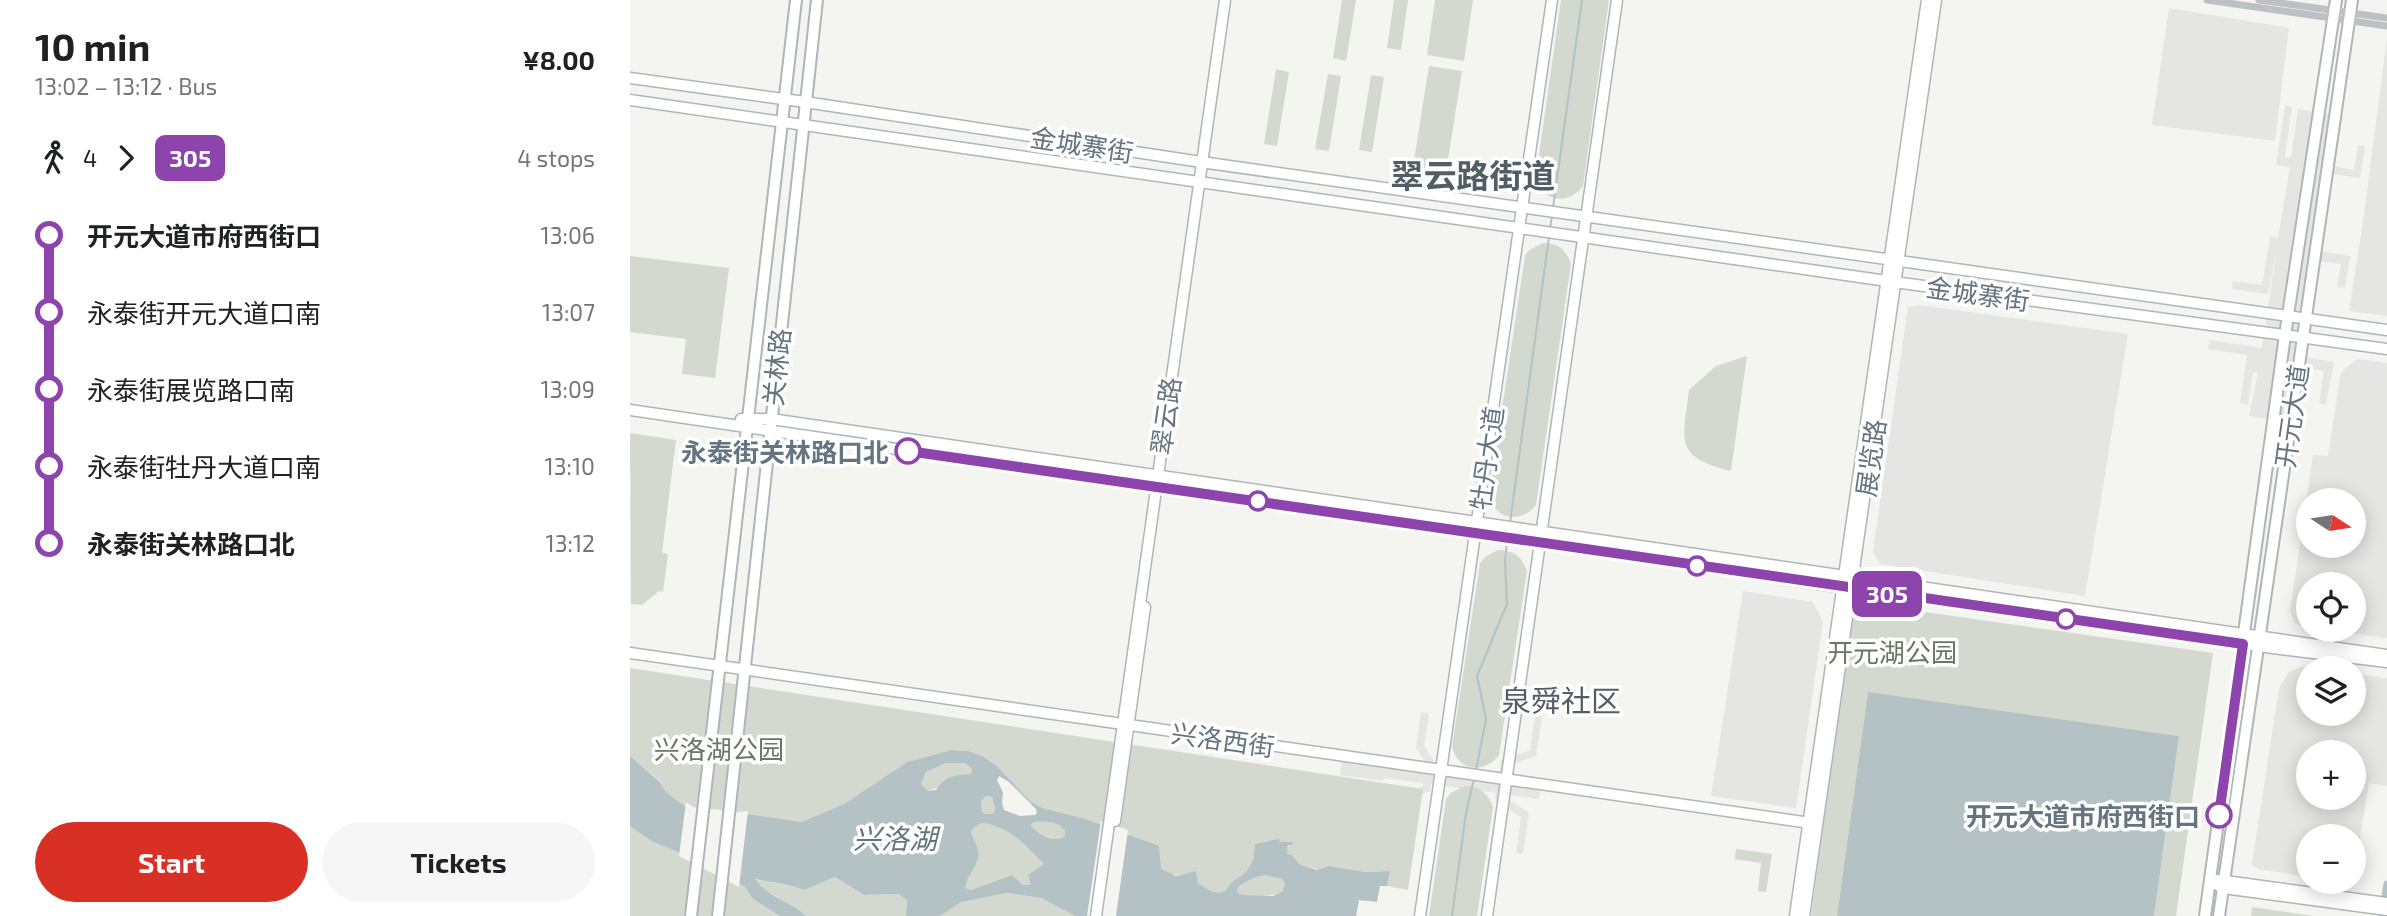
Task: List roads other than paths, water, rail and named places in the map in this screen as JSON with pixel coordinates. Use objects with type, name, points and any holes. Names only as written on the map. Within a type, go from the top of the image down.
[{"type":"main road","name":"关林路","points":[[691,916],[796,0]]},
{"type":"main road","name":"关林路","points":[[718,916],[817,0]]},
{"type":"main road","name":"翠云路","points":[[1205,163],[1225,0]]},
{"type":"main road","name":"翠云路","points":[[1102,916],[1124,728],[1202,182],[1231,0]]},
{"type":"main road","name":"牡丹大道","points":[[1420,916],[1552,0]]},
{"type":"main road","points":[[1488,916],[1617,0]]},
{"type":"main road","name":"展览路","points":[[1804,916],[1813,826],[1894,261],[1927,0]]},
{"type":"main road","name":"展览路","points":[[1894,261],[1936,0]]},
{"type":"main road","name":"开元大道","points":[[2219,916],[2352,0]]},
{"type":"main road","name":"开元大道","points":[[2205,916],[2285,335],[2335,9]]},
{"type":"main road","name":"金城寨街","points":[[630,78],[1205,163],[2387,330]]},
{"type":"main road","name":"金城寨街","points":[[630,100],[1891,282],[2387,349]]},
{"type":"main road","points":[[630,404],[748,423],[769,432],[1847,588],[2387,654]]},
{"type":"main road","points":[[630,410],[748,423],[771,419],[1477,521],[2244,638]]},
{"type":"main road","points":[[2259,640],[2387,662]]},
{"type":"main road","name":"兴洛西街","points":[[630,653],[1124,728],[1813,826]]},
{"type":"main road","name":"兴洛西街","points":[[630,659],[718,668]]},
{"type":"main road","name":"翠云路","points":[[1096,916],[1112,819]]},
{"type":"main road","name":"展览路","points":[[1795,916],[1813,826]]},
{"type":"main road","points":[[2210,881],[2387,909]]},
{"type":"main road","points":[[2372,905],[2387,903]]},
{"type":"street","points":[[2207,0],[2335,9]]},
{"type":"street","points":[[2259,0],[2335,9],[2387,26]]},
{"type":"street","points":[[2350,16],[2387,18]]},
{"type":"water","points":[[1868,692],[2179,736],[2154,916],[1837,916]]},
{"type":"water","name":"兴洛湖","points":[[951,750],[968,751],[982,756],[998,767],[1030,801],[1042,808],[1085,819],[1159,846],[1161,869],[1176,876],[1196,871],[1198,883],[1218,893],[1225,891],[1246,872],[1253,860],[1255,844],[1277,839],[1280,842],[1293,842],[1288,845],[1287,854],[1292,855],[1299,864],[1317,870],[1329,866],[1366,872],[1390,871],[1387,886],[1380,886],[1377,902],[1359,900],[1356,916],[1075,916],[1041,898],[1007,893],[961,902],[940,916],[906,916],[907,900],[898,894],[864,895],[835,877],[804,890],[755,879],[766,890],[806,916],[780,916],[753,899],[744,886],[651,841],[630,826],[630,756],[660,782],[666,792],[691,811],[747,814],[801,822],[844,804],[907,762]],"holes":[[[946,763],[965,763],[972,769],[971,775],[951,777],[936,790],[928,791],[921,784],[926,772]],[[999,776],[1009,782],[1037,813],[1020,816],[1004,810],[1003,792],[997,780]],[[986,796],[992,797],[995,808],[993,814],[985,814],[981,801]],[[1033,822],[1055,823],[1065,831],[1064,837],[1050,839],[1031,826]],[[982,823],[992,825],[1024,844],[1044,864],[1028,875],[1031,885],[1023,885],[1012,875],[971,890],[965,888],[979,854],[971,832]],[[1265,875],[1282,879],[1285,884],[1282,891],[1273,896],[1240,895],[1237,891],[1239,886]]]},
{"type":"waterway","points":[[1553,207],[1582,0]]},
{"type":"waterway","points":[[1550,228],[1552,216]]},
{"type":"waterway","points":[[1510,523],[1549,237]]},
{"type":"waterway","points":[[1476,770],[1486,719],[1477,676],[1507,604],[1507,542]]},
{"type":"waterway","points":[[1452,916],[1466,813],[1474,779]]},
{"type":"waterway","points":[[2382,916],[2387,884]]},
{"type":"place","name":"永泰街关林路口北","points":[[908,451]]},
{"type":"place","name":"开元大道市府西街口","points":[[2219,815]]},
{"type":"district","name":"翠云路街道","points":[[1473,175]]},
{"type":"district","name":"泉舜社区","points":[[1561,700]]},
{"type":"park label","name":"开元湖公园","points":[[1892,651]]},
{"type":"park label","name":"兴洛湖公园","points":[[719,748]]}]
